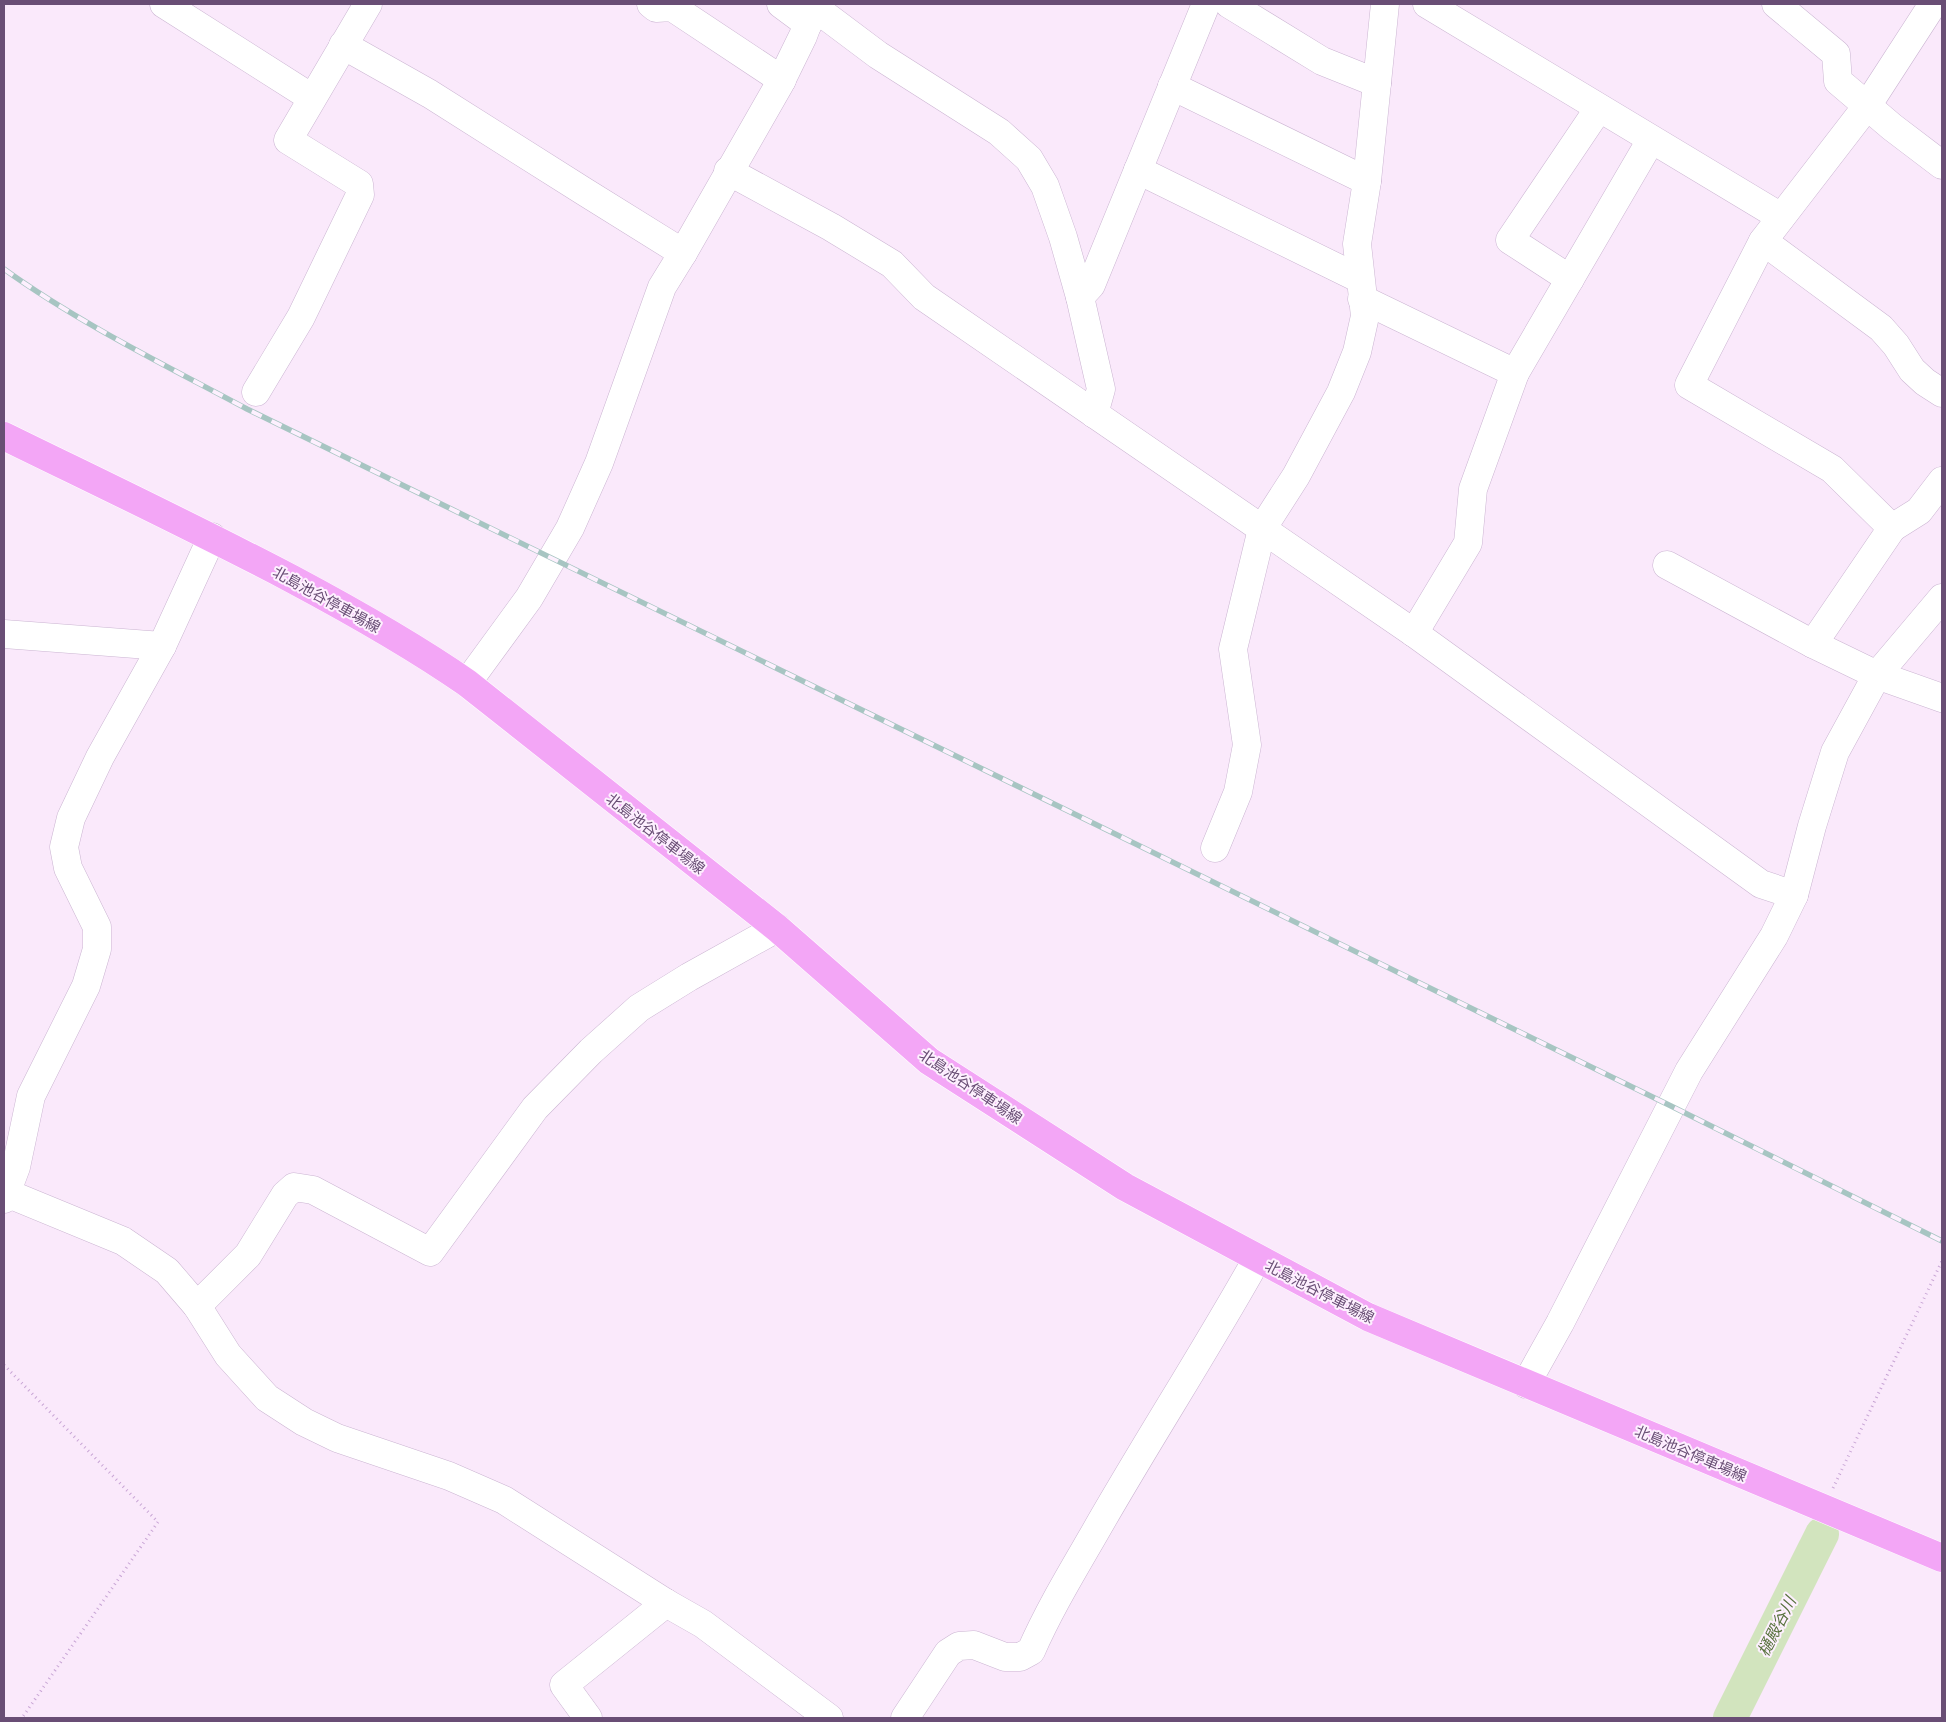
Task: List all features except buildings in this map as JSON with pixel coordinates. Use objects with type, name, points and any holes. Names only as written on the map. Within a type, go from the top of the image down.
[{"type":"main road","name":"北島池谷停車場線","points":[[4,436],[212,537],[365,618],[432,658],[467,683],[777,928],[929,1061],[1125,1186],[1257,1259],[1368,1317],[1942,1558]]},
{"type":"street","points":[[164,4],[312,98]]},
{"type":"street","points":[[256,392],[301,317],[360,196],[359,184],[288,140],[368,4]]},
{"type":"street","points":[[651,4],[656,8],[672,7],[782,80]]},
{"type":"street","points":[[781,4],[812,12],[999,132],[1029,159],[1045,186],[1063,237],[1080,297],[1101,389],[1094,414]]},
{"type":"street","points":[[1080,297],[1090,285],[1206,4]]},
{"type":"street","points":[[1229,4],[1322,61],[1377,83]]},
{"type":"street","points":[[1214,848],[1238,792],[1247,745],[1233,649],[1262,528],[1296,476],[1341,392],[1357,352],[1365,316],[1357,244],[1367,180],[1385,4]]},
{"type":"street","points":[[1428,4],[1781,218]]},
{"type":"street","points":[[1776,4],[1836,54],[1838,81],[1892,127],[1942,165]]},
{"type":"street","points":[[1892,528],[1832,469],[1689,385],[1763,241],[1867,106],[1933,4]]},
{"type":"street","points":[[467,683],[528,598],[570,528],[599,463],[662,287],[782,80],[812,12]]},
{"type":"street","points":[[343,45],[430,94],[683,252]]},
{"type":"street","points":[[1172,86],[1367,180]]},
{"type":"street","points":[[1570,280],[1510,240],[1599,108]]},
{"type":"street","points":[[1414,633],[1468,543],[1473,489],[1515,373],[1651,140]]},
{"type":"street","points":[[1138,170],[1515,373]]},
{"type":"street","points":[[728,171],[832,227],[892,264],[924,298],[1414,633],[1761,884],[1794,895]]},
{"type":"street","points":[[1763,241],[1881,328],[1896,345],[1912,370],[1925,382],[1942,393]]},
{"type":"street","points":[[1813,644],[1892,528],[1920,511],[1942,481]]},
{"type":"street","points":[[212,537],[162,646],[100,757],[71,818],[64,847],[68,868],[97,927],[97,949],[86,986],[31,1096],[16,1168],[5,1195],[123,1241],[167,1271],[197,1306],[228,1355],[267,1398],[304,1422],[337,1438],[449,1476],[504,1500],[666,1603],[703,1624],[829,1718]]},
{"type":"street","points":[[1667,565],[1813,644],[1877,675],[1942,698]]},
{"type":"street","points":[[1526,1384],[1560,1323],[1689,1071],[1774,936],[1794,895],[1812,826],[1835,752],[1877,675],[1942,598]]},
{"type":"street","points":[[4,634],[162,646]]},
{"type":"street","points":[[197,1306],[248,1255],[285,1194],[294,1187],[313,1190],[430,1252],[535,1108],[592,1051],[639,1008],[689,977],[777,928]]},
{"type":"street","points":[[905,1718],[948,1653],[959,1646],[974,1646],[1005,1657],[1020,1657],[1031,1651],[1042,1626],[1113,1501],[1257,1259]]},
{"type":"street","points":[[588,1718],[564,1685],[666,1603]]},
{"type":"path","points":[[1823,1508],[1942,1261]]},
{"type":"path","points":[[4,1365],[158,1522],[22,1718]]},
{"type":"waterway","name":"樋殿谷川","points":[[1730,1718],[1822,1534]]},
{"type":"railway","points":[[4,269],[92,325],[247,409],[1671,1106],[1942,1241]]}]
